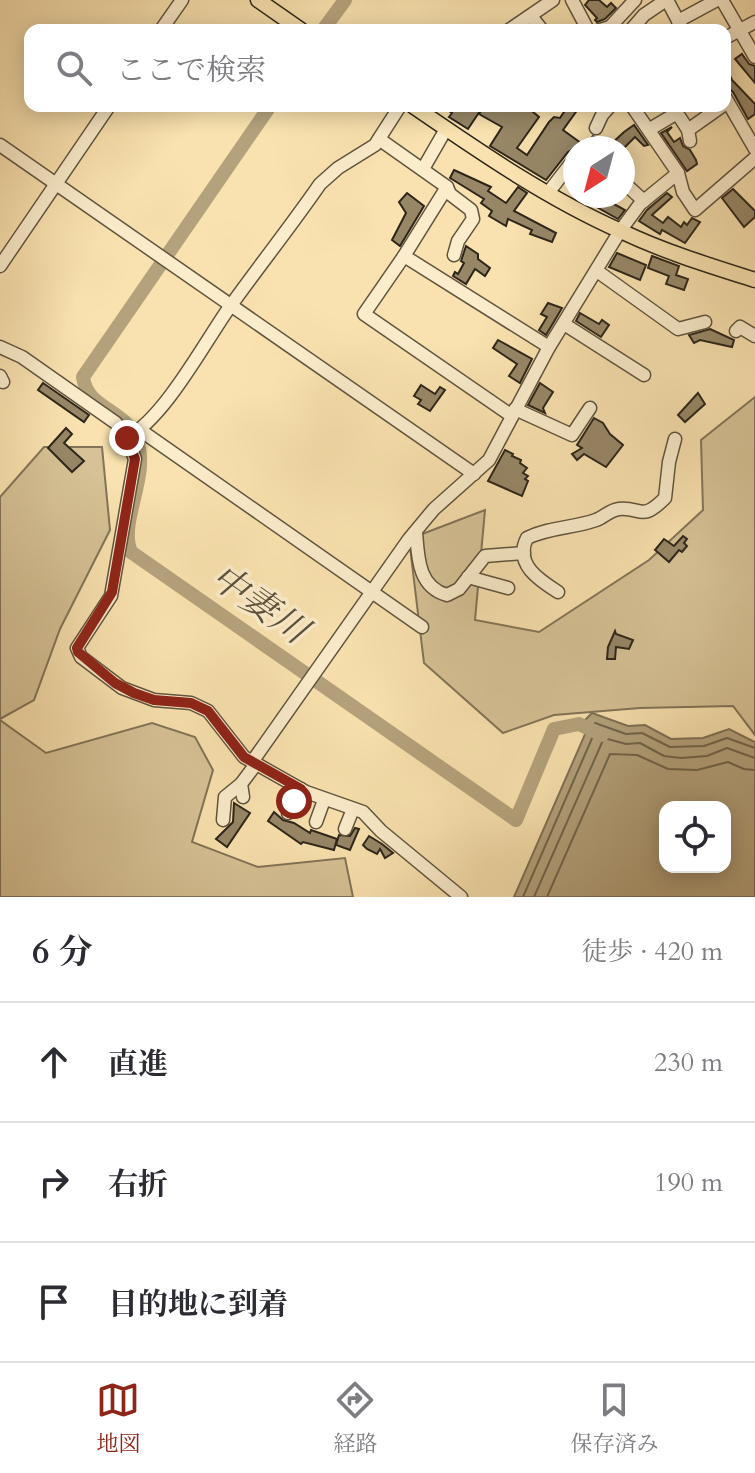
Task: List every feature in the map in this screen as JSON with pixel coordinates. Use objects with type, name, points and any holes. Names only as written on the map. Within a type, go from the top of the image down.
[{"type":"main road","points":[[258,0],[292,24]]},
{"type":"main road","points":[[422,112],[548,193],[620,231],[755,280]]},
{"type":"street","points":[[165,24],[182,0]]},
{"type":"street","points":[[518,24],[553,0]]},
{"type":"street","points":[[572,0],[585,24]]},
{"type":"street","points":[[613,24],[635,0]]},
{"type":"street","points":[[636,24],[667,0],[680,24]]},
{"type":"street","points":[[683,24],[719,0],[755,57]]},
{"type":"street","points":[[531,16],[537,24]]},
{"type":"street","points":[[731,35],[755,22]]},
{"type":"street","points":[[731,110],[751,134],[755,149]]},
{"type":"street","points":[[0,266],[105,112]]},
{"type":"street","points":[[133,434],[156,413],[320,184],[338,168],[375,145],[396,112]]},
{"type":"street","points":[[596,128],[605,112]]},
{"type":"street","points":[[637,112],[678,173],[683,192],[695,210],[755,158]]},
{"type":"street","points":[[650,129],[677,113],[689,136],[715,112]]},
{"type":"street","points":[[423,169],[446,129]]},
{"type":"street","points":[[379,139],[447,187],[450,194],[473,213],[473,219],[458,241],[454,255]]},
{"type":"street","points":[[0,145],[474,474]]},
{"type":"street","points":[[223,820],[228,792],[241,784],[372,591],[434,509],[474,474],[498,446],[549,347],[620,231],[644,201],[678,173]]},
{"type":"street","points":[[548,193],[563,174]]},
{"type":"street","points":[[447,187],[364,314],[514,413],[572,435],[590,408]]},
{"type":"street","points":[[635,193],[644,201]]},
{"type":"street","points":[[404,256],[549,347]]},
{"type":"street","points":[[597,271],[678,329],[705,322]]},
{"type":"street","points":[[564,324],[644,375]]},
{"type":"street","points":[[736,331],[740,327],[755,336]]},
{"type":"street","points":[[2,353],[22,357],[422,627]]},
{"type":"street","points":[[133,434],[135,459],[112,592],[77,648],[78,652],[115,683],[134,693],[154,700],[191,703],[208,711],[244,757],[301,789],[367,816],[461,897]]},
{"type":"street","points":[[558,592],[534,577],[528,569],[524,553],[527,538],[537,533],[592,522],[618,509],[641,513],[664,501],[675,439]]},
{"type":"street","points":[[416,532],[422,574],[435,591],[447,595],[454,593],[485,556],[524,553]]},
{"type":"street","points":[[468,577],[508,588]]},
{"type":"street","points":[[241,784],[243,797]]},
{"type":"street","points":[[288,813],[301,789]]},
{"type":"street","points":[[316,822],[324,800]]},
{"type":"street","points":[[345,829],[353,809]]},
{"type":"shaded area","points":[[755,397],[755,735],[733,706],[640,708],[554,715],[503,733],[424,663],[409,539],[485,510],[475,620],[539,632],[649,560],[703,510],[701,440]]},
{"type":"shaded area","points":[[44,447],[102,447],[110,530],[60,629],[34,700],[0,719],[0,497]]},
{"type":"shaded area","points":[[0,720],[46,753],[152,723],[195,737],[213,770],[192,842],[258,867],[345,858],[353,897],[0,897]]},
{"type":"water","points":[[592,713],[628,726],[645,725],[671,739],[703,738],[729,729],[755,742],[755,897],[514,897],[586,732],[583,722]]},
{"type":"building","points":[[589,0],[599,0],[607,7],[611,3],[616,8],[597,22],[585,5]]},
{"type":"building","points":[[742,54],[749,64],[755,66],[755,83],[735,59]]},
{"type":"building","points":[[731,78],[755,104],[755,114],[748,119],[733,92]]},
{"type":"building","points":[[479,112],[468,129],[449,117],[452,113]]},
{"type":"building","points":[[533,112],[539,117],[517,148],[527,155],[554,117],[560,118],[564,112],[576,112],[563,130],[571,136],[563,136],[563,158],[546,180],[490,146],[502,127],[479,114]]},
{"type":"building","points":[[634,125],[648,145],[644,146],[635,136],[620,136]]},
{"type":"building","points":[[672,127],[667,132],[674,142],[680,138],[696,160],[697,164],[687,171],[661,133]]},
{"type":"building","points":[[454,170],[491,187],[488,191],[506,203],[518,187],[527,193],[514,211],[556,233],[552,242],[530,234],[532,230],[508,219],[506,226],[489,216],[492,211],[481,203],[484,199],[450,178]]},
{"type":"building","points":[[733,189],[755,211],[755,217],[744,227],[722,198]]},
{"type":"building","points":[[407,193],[424,206],[400,246],[392,240],[406,213],[399,202]]},
{"type":"building","points":[[667,193],[672,197],[652,215],[663,223],[668,217],[681,227],[692,218],[700,222],[685,243],[662,230],[660,234],[639,221]]},
{"type":"building","points":[[598,208],[625,210],[618,219]]},
{"type":"building","points":[[466,246],[490,268],[485,276],[475,269],[466,284],[453,276],[455,272],[458,274],[464,263],[461,261]]},
{"type":"building","points":[[617,253],[646,265],[640,280],[609,267]]},
{"type":"building","points":[[652,256],[679,266],[676,275],[688,279],[684,290],[666,284],[669,276],[648,268]]},
{"type":"building","points":[[548,303],[562,308],[546,335],[539,330],[547,317],[541,314]]},
{"type":"building","points":[[580,313],[599,324],[602,320],[609,325],[601,337],[576,321]]},
{"type":"building","points":[[710,329],[734,340],[732,347],[700,340],[694,343],[689,335]]},
{"type":"building","points":[[498,340],[532,359],[520,383],[509,376],[517,364],[493,348]]},
{"type":"building","points":[[43,383],[89,415],[84,422],[38,390]]},
{"type":"building","points":[[540,383],[553,392],[543,408],[545,413],[528,405]]},
{"type":"building","points":[[421,385],[435,394],[440,387],[445,390],[430,411],[418,404],[421,400],[414,396]]},
{"type":"building","points":[[698,393],[705,404],[685,422],[678,415]]},
{"type":"building","points":[[594,418],[603,423],[623,445],[606,467],[584,454],[577,460],[572,454],[582,448],[577,445]]},
{"type":"building","points":[[66,428],[72,434],[64,443],[84,461],[72,472],[48,448]]},
{"type":"building","points":[[505,450],[527,468],[523,473],[528,476],[525,479],[528,481],[522,496],[488,481]]},
{"type":"building","points":[[683,536],[687,539],[684,543],[687,546],[669,562],[655,550],[664,539],[674,546]]},
{"type":"building","points":[[615,631],[633,640],[629,649],[616,647],[615,659],[607,659],[608,647]]},
{"type":"building","points":[[234,803],[250,813],[227,847],[216,839],[233,822]]},
{"type":"building","points":[[274,812],[310,833],[311,830],[337,839],[334,850],[301,844],[268,821]]},
{"type":"building","points":[[355,828],[359,829],[350,850],[336,845],[339,835],[350,836]]},
{"type":"building","points":[[369,836],[393,853],[385,858],[380,849],[377,854],[367,849],[363,845]]},
{"type":"waterway","name":"中妻川","points":[[327,24],[345,0]]},
{"type":"waterway","name":"中妻川","points":[[266,112],[83,377],[92,396],[124,422],[137,441],[140,469],[128,527],[131,552],[516,820],[554,729],[579,724],[602,735]]},
{"type":"route","points":[[127,438],[135,459],[112,592],[77,648],[78,652],[115,683],[134,693],[154,700],[191,703],[208,711],[244,757],[301,789],[294,801]]}]
